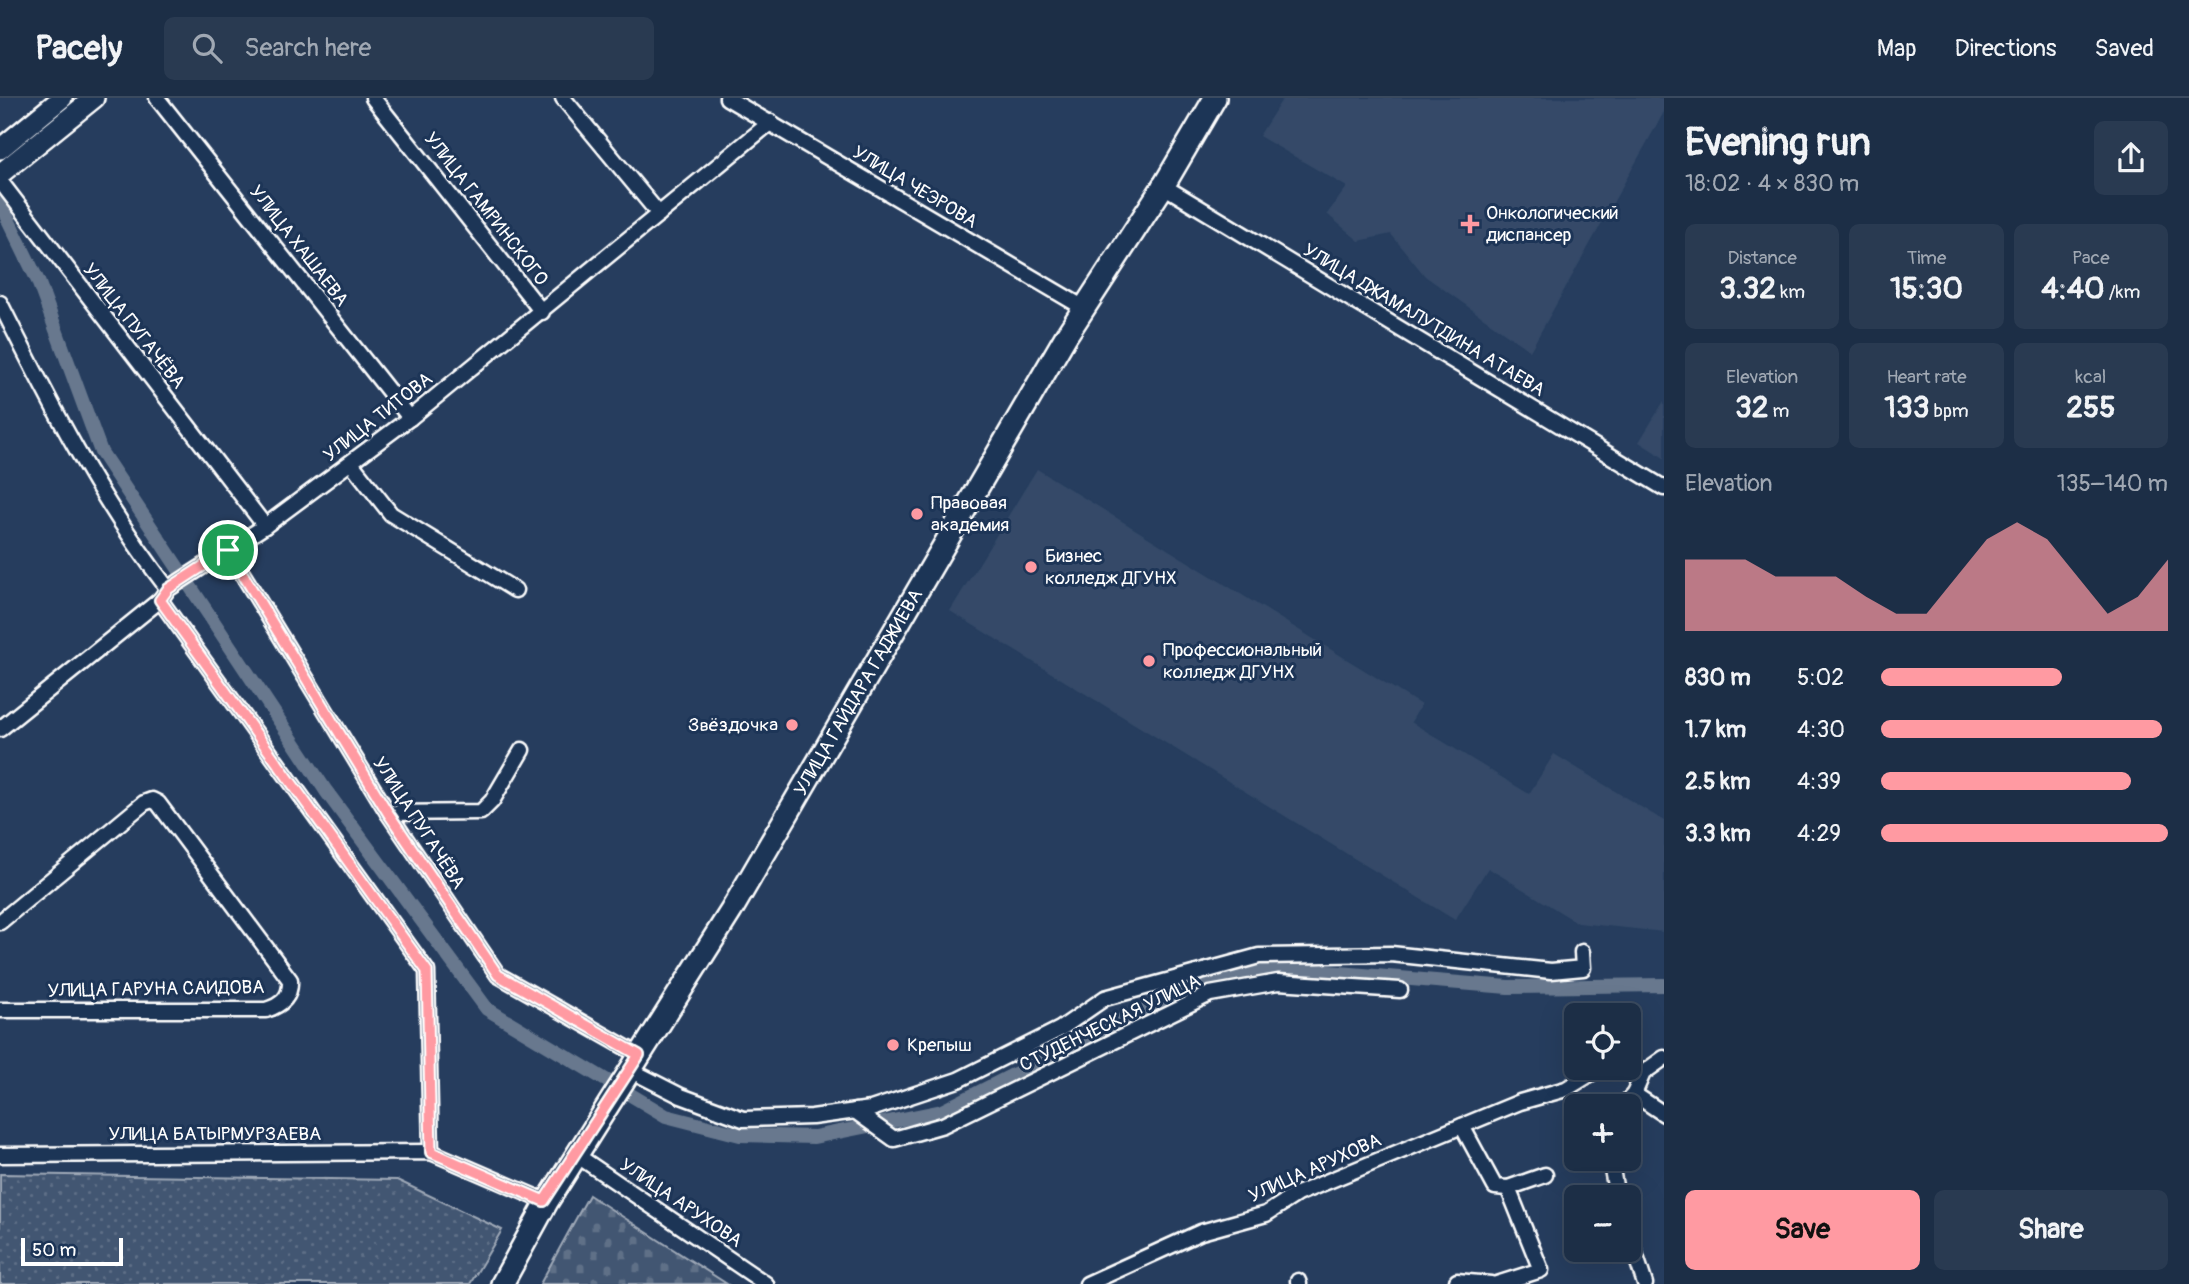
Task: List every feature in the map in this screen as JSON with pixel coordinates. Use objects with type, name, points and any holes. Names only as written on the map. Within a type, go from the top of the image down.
[{"type":"main road","points":[[0,149],[62,98]]},
{"type":"main road","points":[[0,174],[94,98]]},
{"type":"main road","name":"УЛИЦА ГАЙДАРА ГАДЖИЕВА","points":[[500,1284],[546,1202],[728,909],[915,584],[1213,98]]},
{"type":"street","name":"УЛИЦА ХАШАЕВА","points":[[157,98],[410,418]]},
{"type":"street","name":"УЛИЦА ГАМРИНСКОГО","points":[[373,98],[542,312]]},
{"type":"street","points":[[563,98],[659,214]]},
{"type":"street","name":"УЛИЦА ЧЕЭРОВА","points":[[727,98],[771,122],[881,191],[1083,307]]},
{"type":"street","name":"УЛИЦА ТИТОВА","points":[[0,729],[194,571],[265,526],[410,418],[771,122]]},
{"type":"street","name":"УЛИЦА ПУГАЧЁВА","points":[[0,180],[265,526]]},
{"type":"street","name":"УЛИЦА ДЖАМАЛУТДИНА АТАЕВА","points":[[1162,184],[1664,488]]},
{"type":"street","points":[[0,303],[68,441],[164,594],[427,971],[431,1152]]},
{"type":"street","points":[[351,463],[391,514],[515,590]]},
{"type":"street","name":"УЛИЦА ПУГАЧЁВА","points":[[228,550],[388,813],[498,975],[634,1062],[681,1096],[743,1119],[812,1117],[871,1110],[958,1080],[1060,1029],[1105,998],[1259,956],[1391,954],[1552,971],[1583,968],[1582,952]]},
{"type":"street","points":[[388,813],[481,812],[492,802],[522,750]]},
{"type":"street","name":"УЛИЦА ГАРУНА САИДОВА","points":[[0,922],[144,803],[152,800],[158,803],[290,980],[291,989],[287,999],[267,1010],[0,1010]]},
{"type":"street","name":"СТУДЕНЧЕСКАЯ УЛИЦА","points":[[855,1111],[894,1139],[943,1125],[1210,994],[1278,982],[1400,990]]},
{"type":"street","points":[[1634,1094],[1643,1073],[1664,1058]]},
{"type":"street","name":"УЛИЦА АРУХОВА","points":[[1087,1284],[1201,1232],[1266,1214],[1297,1194],[1520,1102],[1566,1089],[1581,1080]]},
{"type":"street","points":[[1641,1099],[1664,1114]]},
{"type":"street","points":[[1462,1126],[1495,1187],[1508,1188],[1545,1175]]},
{"type":"street","name":"УЛИЦА БАТЫРМУРЗАЕВА","points":[[0,1155],[431,1152],[546,1202]]},
{"type":"street","name":"УЛИЦА АРУХОВА","points":[[577,1155],[766,1284]]},
{"type":"street","points":[[1457,1281],[1494,1284],[1541,1270],[1508,1188]]},
{"type":"street","points":[[1637,1262],[1644,1284]]},
{"type":"shaded area","name":"Онкологический диспансер","points":[[1283,98],[1664,98],[1664,112],[1530,351],[1425,276],[1391,234],[1359,241],[1327,214],[1347,187],[1259,136]]},
{"type":"shaded area","points":[[1664,401],[1664,458],[1639,442]]},
{"type":"shaded area","points":[[1037,469],[1421,705],[1411,722],[1529,794],[1554,754],[1664,821],[1664,932],[1578,923],[1488,868],[1455,920],[950,611]]},
{"type":"green space","points":[[0,1174],[397,1180],[502,1230],[470,1284],[0,1284]]},
{"type":"green space","points":[[589,1195],[727,1284],[540,1284]]},
{"type":"waterway","points":[[0,203],[38,281],[101,452],[326,791],[487,1009],[666,1116],[740,1135],[814,1137],[942,1111],[1173,994],[1279,968],[1508,987],[1664,985]]},
{"type":"place","name":"Онкологический диспансер","points":[[1470,224]]},
{"type":"place","name":"Правовая академия","points":[[917,514]]},
{"type":"place","name":"Бизнес колледж ДГУНХ","points":[[1031,567]]},
{"type":"place","name":"Профессиональный колледж ДГУНХ","points":[[1149,661]]},
{"type":"place","name":"Звёздочка","points":[[792,725]]},
{"type":"place","name":"Крепыш","points":[[893,1045]]},
{"type":"route","points":[[228,550],[369,784],[498,975],[639,1055],[632,1070],[628,1069],[544,1201],[431,1152],[427,971],[160,600],[168,589],[228,550]]}]
